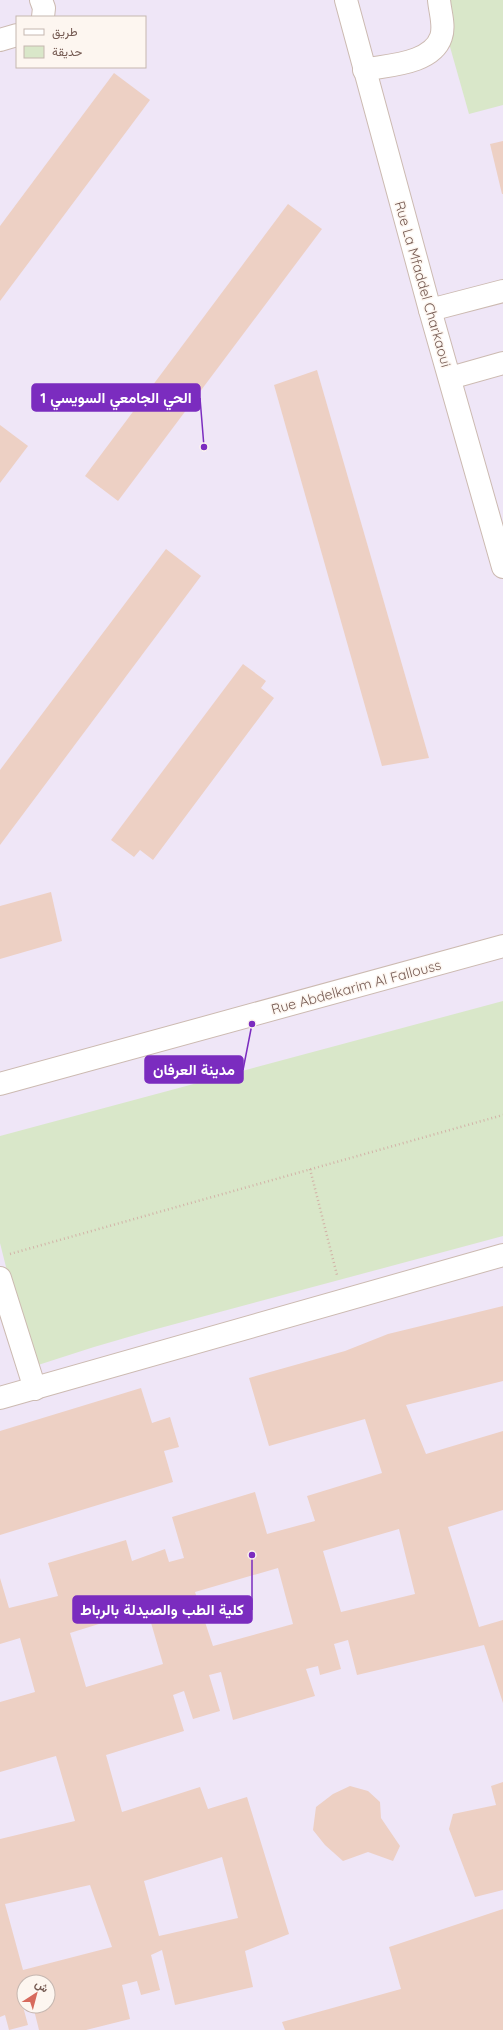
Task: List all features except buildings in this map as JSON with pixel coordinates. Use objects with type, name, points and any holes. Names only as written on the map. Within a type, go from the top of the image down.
[{"type":"street","points":[[41,0],[44,8],[43,16]]},
{"type":"street","name":"Rue La Mfaddel Charkaoui","points":[[346,0],[430,310],[503,567]]},
{"type":"street","points":[[364,70],[419,59],[429,54],[436,46],[441,36],[442,26],[439,0]]},
{"type":"street","points":[[0,40],[16,35]]},
{"type":"street","points":[[430,310],[503,291]]},
{"type":"street","points":[[450,378],[503,363]]},
{"type":"street","name":"Rue Abdelkarim Al Fallouss","points":[[0,1084],[503,946]]},
{"type":"street","points":[[0,1398],[503,1255]]},
{"type":"street","points":[[0,1278],[35,1389]]},
{"type":"path","points":[[8,1255],[503,1115]]},
{"type":"path","points":[[310,1169],[338,1276]]},
{"type":"shaded area","points":[[0,0],[503,0],[503,2030],[0,2030]]},
{"type":"green space","points":[[441,0],[503,0],[503,105],[469,114],[439,8]]},
{"type":"green space","points":[[503,1001],[503,1236],[149,1331],[35,1366],[17,1311],[0,1243],[0,1136]]},
{"type":"place","name":"الحي الجامعي السويسي 1","points":[[204,447]]},
{"type":"place","name":"مدينة العرفان","points":[[252,1024]]},
{"type":"place","name":"كلية الطب والصيدلة بالرباط","points":[[252,1555]]}]
